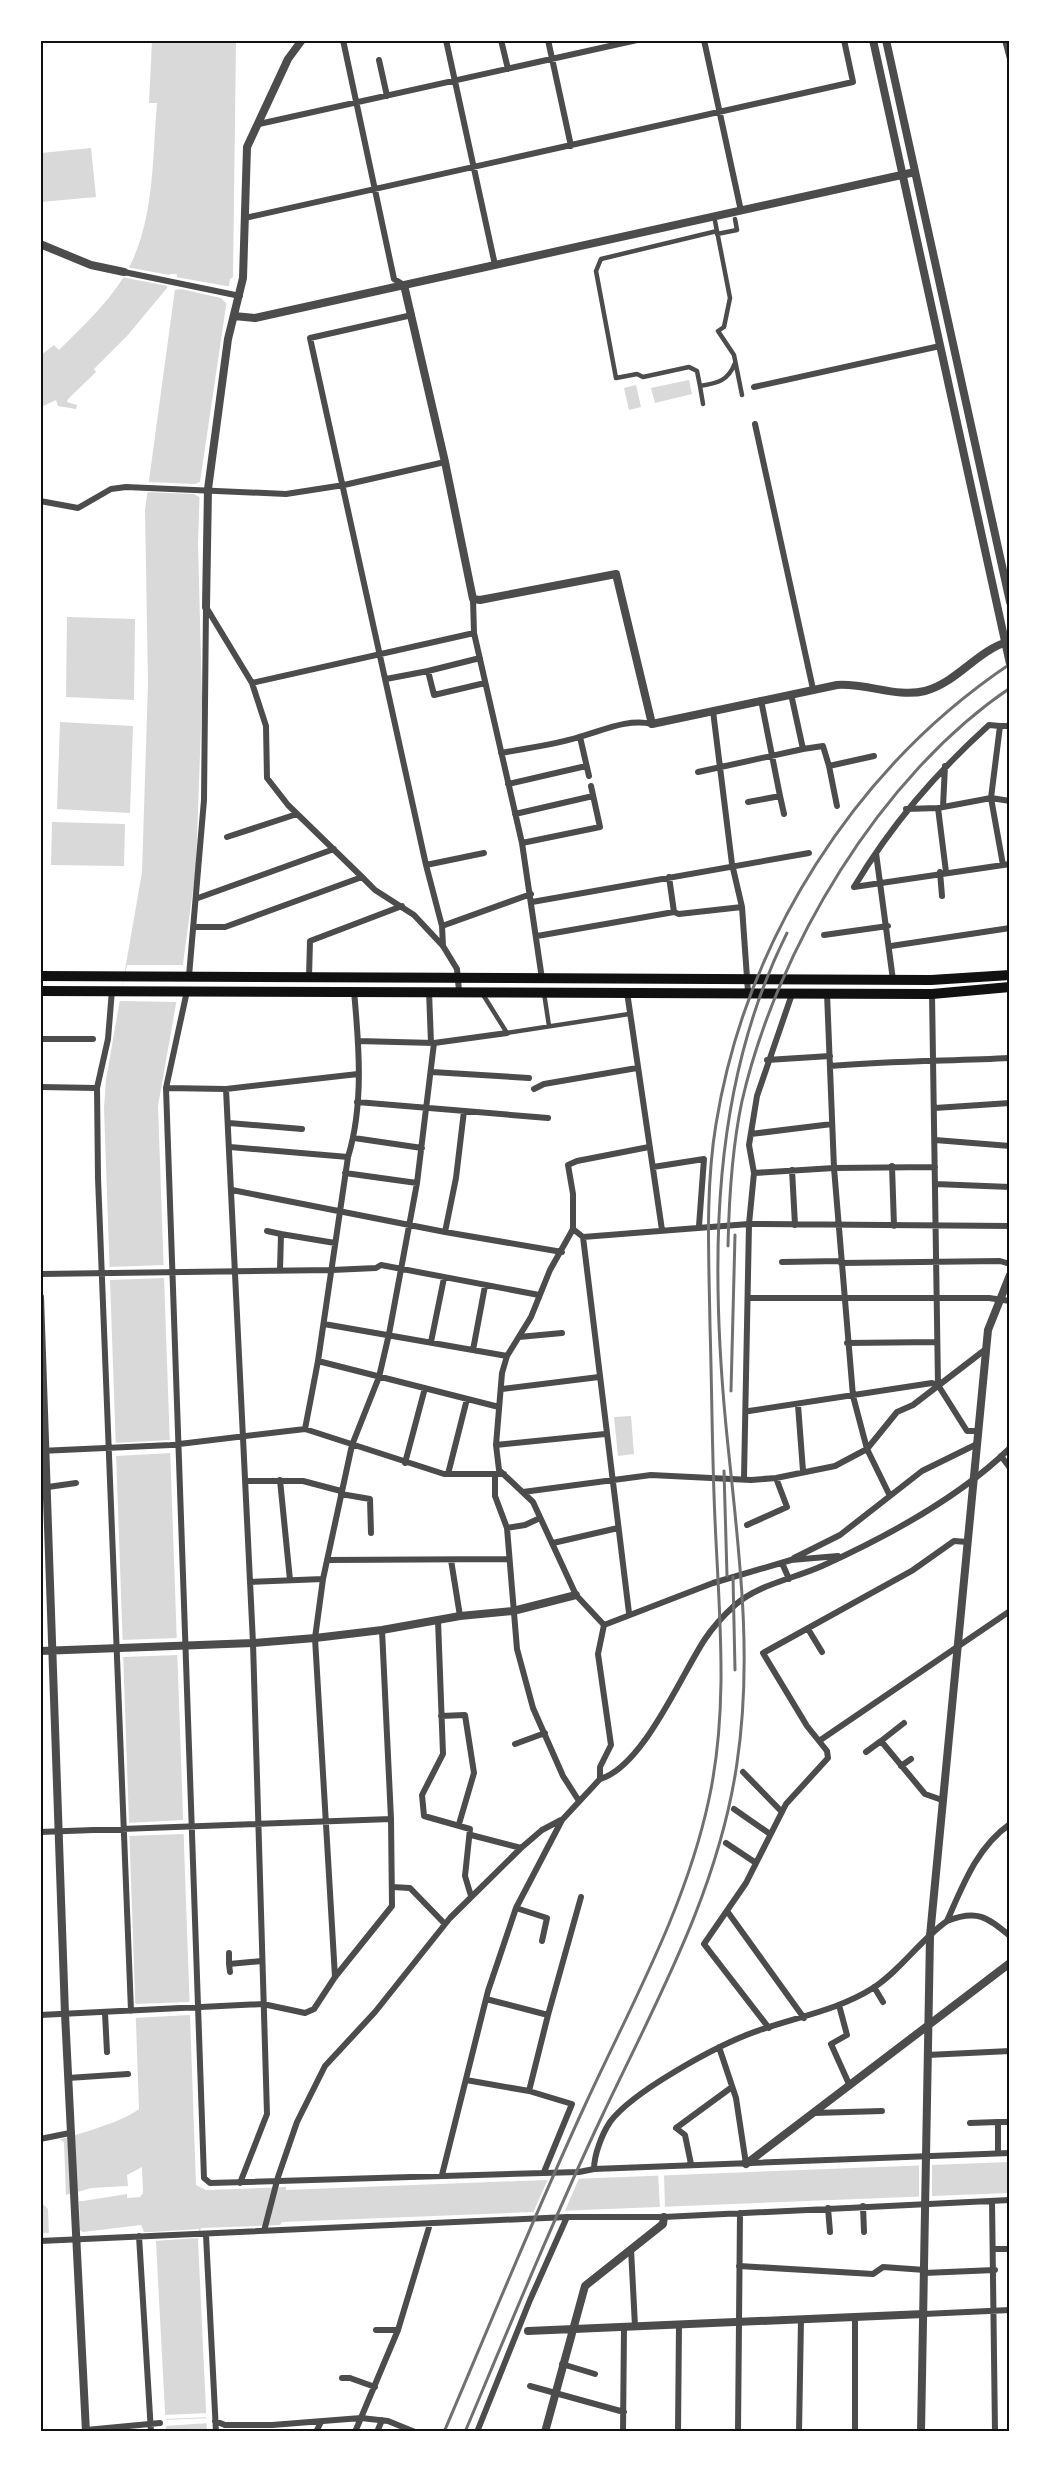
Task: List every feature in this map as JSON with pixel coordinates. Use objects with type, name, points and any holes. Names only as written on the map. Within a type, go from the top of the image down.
[{"type":"main road","points":[[40,976],[893,980],[1010,975]]},
{"type":"main road","points":[[40,991],[932,994],[1010,987]]},
{"type":"street","points":[[186,976],[198,898],[204,800],[205,489],[228,339],[234,316],[235,295],[244,270],[247,147],[288,59],[302,40]]},
{"type":"street","points":[[343,40],[394,279],[404,285],[445,462],[473,599],[474,633],[522,843],[532,898],[542,979]]},
{"type":"street","points":[[446,40],[495,265]]},
{"type":"street","points":[[501,40],[508,69]]},
{"type":"street","points":[[548,40],[571,146]]},
{"type":"street","points":[[704,40],[741,211]]},
{"type":"street","points":[[245,218],[853,82],[844,40]]},
{"type":"street","points":[[873,40],[1008,641],[1010,664]]},
{"type":"street","points":[[886,40],[1010,602]]},
{"type":"street","points":[[1005,40],[1010,59]]},
{"type":"street","points":[[259,124],[632,41]]},
{"type":"street","points":[[379,60],[387,96]]},
{"type":"street","points":[[234,316],[250,319],[915,172]]},
{"type":"street","points":[[704,404],[697,371],[689,367],[643,377],[637,374],[616,378],[596,271],[601,259],[737,230],[735,219]]},
{"type":"street","points":[[715,221],[730,298],[724,327],[716,330],[734,355],[742,395]]},
{"type":"street","points":[[40,244],[91,265],[235,295]]},
{"type":"street","points":[[412,315],[310,338],[426,865],[442,926],[443,946]]},
{"type":"street","points":[[754,387],[940,346]]},
{"type":"street","points":[[700,386],[725,380],[735,363]]},
{"type":"street","points":[[754,424],[813,689]]},
{"type":"street","points":[[40,501],[78,508],[111,489],[146,487],[286,494],[344,485],[445,462]]},
{"type":"street","points":[[473,599],[480,600],[616,574],[652,724]]},
{"type":"street","points":[[206,607],[252,683],[266,726],[267,778],[297,814],[362,878],[375,890],[414,915],[443,946],[457,969],[459,991]]},
{"type":"street","points":[[252,683],[380,652],[474,633]]},
{"type":"street","points":[[501,753],[580,737],[641,721],[652,724],[813,689],[853,684],[900,693],[927,690],[942,684],[993,645],[1008,641]]},
{"type":"street","points":[[386,679],[480,658]]},
{"type":"street","points":[[428,671],[434,696],[485,683]]},
{"type":"street","points":[[791,694],[803,749]]},
{"type":"street","points":[[761,700],[784,814]]},
{"type":"street","points":[[713,711],[732,864],[742,907],[748,992]]},
{"type":"street","points":[[1000,726],[990,798],[1006,864],[854,887],[906,809],[945,765],[989,725],[1010,726]]},
{"type":"street","points":[[580,737],[589,776]]},
{"type":"street","points":[[698,772],[823,746],[837,806]]},
{"type":"street","points":[[829,766],[874,756]]},
{"type":"street","points":[[942,896],[940,808],[945,765]]},
{"type":"street","points":[[508,784],[586,766]]},
{"type":"street","points":[[522,843],[600,827],[591,786]]},
{"type":"street","points":[[515,814],[593,796]]},
{"type":"street","points":[[748,802],[780,796]]},
{"type":"street","points":[[906,809],[940,808],[990,798],[1010,801]]},
{"type":"street","points":[[227,837],[297,814]]},
{"type":"street","points":[[198,898],[334,849]]},
{"type":"street","points":[[426,865],[484,852]]},
{"type":"street","points":[[442,926],[532,898],[810,853]]},
{"type":"street","points":[[876,853],[891,946],[893,980]]},
{"type":"street","points":[[669,877],[674,912]]},
{"type":"street","points":[[195,927],[225,927],[362,878]]},
{"type":"street","points":[[309,977],[310,941],[402,906]]},
{"type":"street","points":[[537,936],[674,912],[679,914],[742,907]]},
{"type":"street","points":[[824,935],[888,926]]},
{"type":"street","points":[[891,946],[1010,928]]},
{"type":"street","points":[[117,990],[97,1088],[106,1273],[132,2011]]},
{"type":"street","points":[[183,991],[166,1088],[173,1271],[181,1644],[199,2007],[204,2178],[210,2183],[277,2184],[691,2164],[926,2158],[1010,2153]]},
{"type":"street","points":[[305,1429],[324,1324],[345,1173],[354,1138],[358,1041],[354,991]]},
{"type":"street","points":[[335,1977],[315,1638],[323,1579],[341,1492],[352,1445],[379,1377],[410,1224],[432,1071],[429,991]]},
{"type":"street","points":[[481,992],[507,1033]]},
{"type":"street","points":[[544,992],[549,1026]]},
{"type":"street","points":[[627,992],[662,1230]]},
{"type":"street","points":[[744,1478],[749,1224],[753,1173],[749,1145],[757,1096],[792,992]]},
{"type":"street","points":[[827,993],[834,1168],[843,1298],[853,1396],[867,1449],[890,1494]]},
{"type":"street","points":[[932,994],[938,1384],[967,1431],[978,1431]]},
{"type":"street","points":[[358,1041],[432,1043],[629,1014]]},
{"type":"street","points":[[40,1039],[93,1039]]},
{"type":"street","points":[[768,1060],[830,1056]]},
{"type":"street","points":[[830,1066],[907,1060],[1010,1058]]},
{"type":"street","points":[[534,1089],[544,1084],[637,1068]]},
{"type":"street","points":[[432,1071],[529,1078]]},
{"type":"street","points":[[166,1088],[226,1089],[358,1074]]},
{"type":"street","points":[[40,1087],[97,1088]]},
{"type":"street","points":[[226,1089],[237,1271],[253,1643],[267,2114],[240,2182]]},
{"type":"street","points":[[357,1102],[548,1118]]},
{"type":"street","points":[[935,1108],[1010,1103]]},
{"type":"street","points":[[444,1232],[456,1178],[464,1111]]},
{"type":"street","points":[[229,1123],[302,1129]]},
{"type":"street","points":[[751,1134],[832,1124]]},
{"type":"street","points":[[354,1138],[422,1148]]},
{"type":"street","points":[[935,1140],[1010,1146]]},
{"type":"street","points":[[230,1147],[348,1157]]},
{"type":"street","points":[[604,1625],[576,1595],[533,1502],[504,1474],[498,1465],[496,1445],[499,1407],[507,1356],[519,1338],[549,1270],[562,1252],[573,1229],[573,1194],[568,1165],[577,1161],[649,1147]]},
{"type":"street","points":[[653,1167],[704,1160],[699,1226]]},
{"type":"street","points":[[753,1173],[892,1166],[935,1167]]},
{"type":"street","points":[[892,1166],[894,1226]]},
{"type":"street","points":[[792,1170],[795,1225]]},
{"type":"street","points":[[345,1173],[417,1184]]},
{"type":"street","points":[[935,1184],[1010,1187]]},
{"type":"street","points":[[232,1190],[444,1232],[562,1252]]},
{"type":"street","points":[[573,1229],[583,1237],[699,1226],[749,1224],[1010,1226]]},
{"type":"street","points":[[267,1231],[335,1243]]},
{"type":"street","points":[[280,1270],[281,1234]]},
{"type":"street","points":[[583,1237],[605,1434],[629,1613]]},
{"type":"street","points":[[782,1262],[1000,1261],[1010,1264]]},
{"type":"street","points":[[40,1274],[332,1270],[376,1268],[381,1265],[539,1295]]},
{"type":"street","points":[[921,2432],[930,1936],[990,1322],[1010,1275]]},
{"type":"street","points":[[431,1342],[444,1278]]},
{"type":"street","points":[[473,1350],[485,1286]]},
{"type":"street","points":[[40,1297],[65,2014],[86,2431],[151,2428],[160,2423]]},
{"type":"street","points":[[748,1298],[937,1298],[1010,1301]]},
{"type":"street","points":[[324,1324],[507,1356]]},
{"type":"street","points":[[519,1338],[562,1333]]},
{"type":"street","points":[[847,1343],[937,1342]]},
{"type":"street","points":[[523,1492],[651,1475],[776,1478],[835,1466],[867,1449],[897,1412],[913,1405],[987,1349]]},
{"type":"street","points":[[318,1361],[499,1407]]},
{"type":"street","points":[[502,1389],[599,1377]]},
{"type":"street","points":[[749,1411],[932,1383],[938,1384]]},
{"type":"street","points":[[405,1463],[425,1388]]},
{"type":"street","points":[[448,1474],[467,1399]]},
{"type":"street","points":[[798,1405],[803,1471]]},
{"type":"street","points":[[44,1451],[175,1445],[305,1429],[405,1463],[448,1474],[504,1474]]},
{"type":"street","points":[[496,1445],[605,1434]]},
{"type":"street","points":[[604,1625],[629,1613],[713,1583],[791,1560],[840,1534],[922,1471],[977,1444]]},
{"type":"street","points":[[442,2175],[486,1999],[516,1908],[562,1820],[600,1779],[609,1776],[635,1751],[658,1720],[704,1641],[721,1619],[747,1597],[846,1555],[958,1491],[1010,1448]]},
{"type":"street","points":[[1001,1456],[1010,1468]]},
{"type":"street","points":[[495,1475],[495,1496],[507,1528],[517,1649],[533,1708],[563,1776],[579,1801]]},
{"type":"street","points":[[747,1525],[787,1507],[776,1478]]},
{"type":"street","points":[[280,1480],[290,1580]]},
{"type":"street","points":[[246,1481],[303,1481],[370,1499],[370,1533]]},
{"type":"street","points":[[48,1487],[76,1483]]},
{"type":"street","points":[[507,1528],[525,1525],[540,1518]]},
{"type":"street","points":[[553,1543],[618,1528]]},
{"type":"street","points":[[769,2028],[704,1944],[756,1863],[782,1812],[800,1787],[828,1758],[827,1751],[807,1726],[763,1653],[913,1570],[954,1541],[968,1542]]},
{"type":"street","points":[[791,1560],[846,1555]]},
{"type":"street","points":[[327,1560],[508,1559]]},
{"type":"street","points":[[451,1560],[460,1616]]},
{"type":"street","points":[[782,1563],[789,1579]]},
{"type":"street","points":[[250,1582],[323,1579]]},
{"type":"street","points":[[40,1651],[253,1643],[315,1638],[382,1630],[460,1616],[513,1611],[576,1595]]},
{"type":"street","points":[[819,1741],[1010,1611]]},
{"type":"street","points":[[438,1620],[443,1754],[422,1795],[424,1816],[459,1824],[470,1829],[465,1876],[471,1896]]},
{"type":"street","points":[[600,1779],[600,1767],[611,1745],[598,1654],[604,1625]]},
{"type":"street","points":[[807,1629],[822,1652]]},
{"type":"street","points":[[40,2015],[263,2004],[305,2013],[314,2009],[335,1977],[392,1906],[391,1819],[382,1630]]},
{"type":"street","points":[[441,1716],[465,1715],[469,1738],[474,1773],[459,1824]]},
{"type":"street","points":[[866,1752],[904,1723]]},
{"type":"street","points":[[515,1744],[545,1733]]},
{"type":"street","points":[[881,1741],[925,1794],[942,1800]]},
{"type":"street","points":[[901,1766],[910,1759]]},
{"type":"street","points":[[743,1772],[782,1812]]},
{"type":"street","points":[[734,1809],[770,1834]]},
{"type":"street","points":[[40,1832],[258,1822],[391,1819]]},
{"type":"street","points":[[265,2229],[297,2122],[325,2066],[375,2012],[444,1923],[542,1830],[562,1820]]},
{"type":"street","points":[[947,1921],[965,1881],[992,1837],[1010,1824]]},
{"type":"street","points":[[471,1835],[522,1848]]},
{"type":"street","points":[[726,1843],[756,1863]]},
{"type":"street","points":[[392,1887],[410,1888],[444,1923]]},
{"type":"street","points":[[529,2091],[581,1897]]},
{"type":"street","points":[[516,1908],[547,1918],[542,1941]]},
{"type":"street","points":[[727,1911],[804,2018]]},
{"type":"street","points":[[594,2169],[594,2157],[609,2124],[616,2117],[657,2082],[719,2047],[839,2005],[874,1987],[947,1921],[962,1915],[987,1917],[1010,1936]]},
{"type":"street","points":[[229,1953],[230,1972]]},
{"type":"street","points":[[229,1964],[262,1961]]},
{"type":"street","points":[[746,2164],[1010,1963]]},
{"type":"street","points":[[874,1987],[883,2002]]},
{"type":"street","points":[[486,1999],[548,2015]]},
{"type":"street","points":[[839,2005],[847,2035],[831,2044],[849,2084]]},
{"type":"street","points":[[105,2013],[107,2052]]},
{"type":"street","points":[[719,2047],[732,2087],[746,2164]]},
{"type":"street","points":[[927,2055],[1010,2051]]},
{"type":"street","points":[[68,2078],[128,2074]]},
{"type":"street","points":[[466,2080],[529,2091],[572,2104],[544,2172]]},
{"type":"street","points":[[691,2164],[685,2135],[676,2128],[732,2087]]},
{"type":"street","points":[[813,2113],[882,2111]]},
{"type":"street","points":[[998,2122],[998,2153]]},
{"type":"street","points":[[970,2123],[1010,2122]]},
{"type":"street","points":[[40,2139],[70,2133]]},
{"type":"street","points":[[40,2241],[75,2237],[202,2234],[265,2229],[567,2217],[664,2217],[1010,2200]]},
{"type":"street","points":[[992,2201],[995,2271],[995,2432]]},
{"type":"street","points":[[863,2206],[864,2232]]},
{"type":"street","points":[[828,2208],[830,2232]]},
{"type":"street","points":[[738,2432],[740,2213]]},
{"type":"street","points":[[477,2432],[530,2300],[567,2217]]},
{"type":"street","points":[[545,2432],[585,2286],[663,2224],[664,2217]]},
{"type":"street","points":[[355,2432],[399,2330],[430,2224]]},
{"type":"street","points":[[202,2234],[216,2432]]},
{"type":"street","points":[[139,2236],[151,2428]]},
{"type":"street","points":[[631,2249],[635,2326]]},
{"type":"street","points":[[994,2249],[1010,2249]]},
{"type":"street","points":[[740,2266],[873,2274],[883,2267],[924,2271],[995,2271]]},
{"type":"street","points":[[528,2331],[1010,2310]]},
{"type":"street","points":[[855,2317],[855,2432]]},
{"type":"street","points":[[799,2432],[801,2319]]},
{"type":"street","points":[[678,2432],[679,2324]]},
{"type":"street","points":[[623,2432],[624,2327]]},
{"type":"street","points":[[376,2330],[399,2330]]},
{"type":"street","points":[[562,2364],[595,2374]]},
{"type":"street","points":[[342,2378],[350,2378],[375,2387]]},
{"type":"street","points":[[530,2386],[624,2412]]},
{"type":"street","points":[[215,2421],[225,2425],[271,2428],[361,2418],[382,2420],[411,2431]]},
{"type":"street","points":[[377,2432],[382,2420]]},
{"type":"street","points":[[316,2432],[321,2422]]},
{"type":"shaded area","points":[[152,41],[236,41],[233,277],[230,279],[200,482],[198,543],[202,698],[196,867],[183,964],[158,1106],[196,2185],[206,2190],[286,2187],[286,2190],[1009,2162],[1009,2193],[282,2222],[280,2225],[201,2228],[198,2240],[207,2432],[166,2431],[156,2242],[152,2232],[144,2232],[141,2225],[83,2232],[41,2233],[41,2145],[106,2125],[139,2109],[104,1108],[106,1080],[142,872],[148,683],[145,510],[177,274],[170,274],[167,288],[127,336],[94,369],[96,372],[68,399],[67,402],[77,405],[76,409],[58,406],[56,400],[41,407],[41,355],[54,345],[59,350],[93,316],[123,278],[133,258],[147,216],[150,193],[157,103],[149,103]],"holes":[[[142,2167],[143,2193],[140,2197],[127,2198],[127,2194],[83,2201],[45,2202],[91,2188],[128,2186],[127,2175]]]},
{"type":"shaded area","points":[[91,148],[96,197],[41,202],[41,153]]},
{"type":"shaded area","points":[[689,380],[692,394],[655,403],[651,388]]},
{"type":"shaded area","points":[[636,385],[641,407],[629,410],[624,388]]},
{"type":"shaded area","points":[[67,617],[135,619],[134,700],[66,697]]},
{"type":"shaded area","points":[[60,722],[133,726],[130,813],[57,809]]},
{"type":"shaded area","points":[[52,822],[125,824],[124,866],[51,865]]},
{"type":"shaded area","points":[[631,1416],[634,1454],[618,1456],[614,1417]]},
{"type":"pier","points":[[126,267],[170,275],[168,286],[121,277]]},
{"type":"pier","points":[[176,277],[232,287],[228,305],[221,298],[181,289],[175,290]]},
{"type":"pier","points":[[202,481],[201,498],[194,494],[146,492],[146,482],[195,484]]},
{"type":"pier","points":[[127,965],[184,965],[177,1002],[119,1001]]},
{"type":"pier","points":[[165,1265],[165,1278],[109,1280],[108,1267]]},
{"type":"pier","points":[[171,1440],[172,1453],[115,1456],[114,1443]]},
{"type":"pier","points":[[177,1638],[178,1655],[122,1657],[121,1640]]},
{"type":"pier","points":[[183,1820],[184,1834],[128,1836],[127,1823]]},
{"type":"pier","points":[[190,2002],[190,2015],[133,2018],[133,2004]]},
{"type":"pier","points":[[59,2139],[64,2142],[66,2195],[78,2191],[79,2194],[66,2198],[79,2198],[80,2230],[85,2234],[49,2235],[48,2209],[41,2202],[41,2145]]},
{"type":"pier","points":[[932,2160],[932,2199],[919,2200],[919,2161]]},
{"type":"pier","points":[[658,2173],[664,2173],[665,2209],[660,2209]]},
{"type":"pier","points":[[580,2176],[564,2213],[532,2215],[549,2177]]},
{"type":"pier","points":[[199,2229],[199,2238],[153,2241],[152,2232]]},
{"type":"pier","points":[[209,2413],[209,2417],[164,2419],[163,2415]]},
{"type":"pier","points":[[210,2418],[210,2423],[164,2426],[163,2420]]},
{"type":"railway","points":[[444,2432],[549,2184],[672,1916],[687,1878],[709,1799],[715,1764],[721,1694],[713,1471],[709,1199],[716,1124],[731,1056],[753,989],[781,925],[816,864],[857,807],[903,754],[954,706],[1010,664]]},
{"type":"railway","points":[[728,1246],[732,1173],[742,1101],[758,1043],[780,985],[808,927],[840,870],[877,817],[918,768],[963,725],[1010,688]]},
{"type":"railway","points":[[465,2432],[567,2193],[684,1943],[716,1855],[728,1810],[742,1721],[744,1636],[739,1552],[721,1363],[718,1237],[722,1174],[730,1112],[743,1051],[762,991],[787,933]]},
{"type":"railway","points":[[731,1391],[735,1235]]},
{"type":"railway","points":[[724,1471],[727,1576]]},
{"type":"railway","points":[[733,1577],[735,1670]]}]
